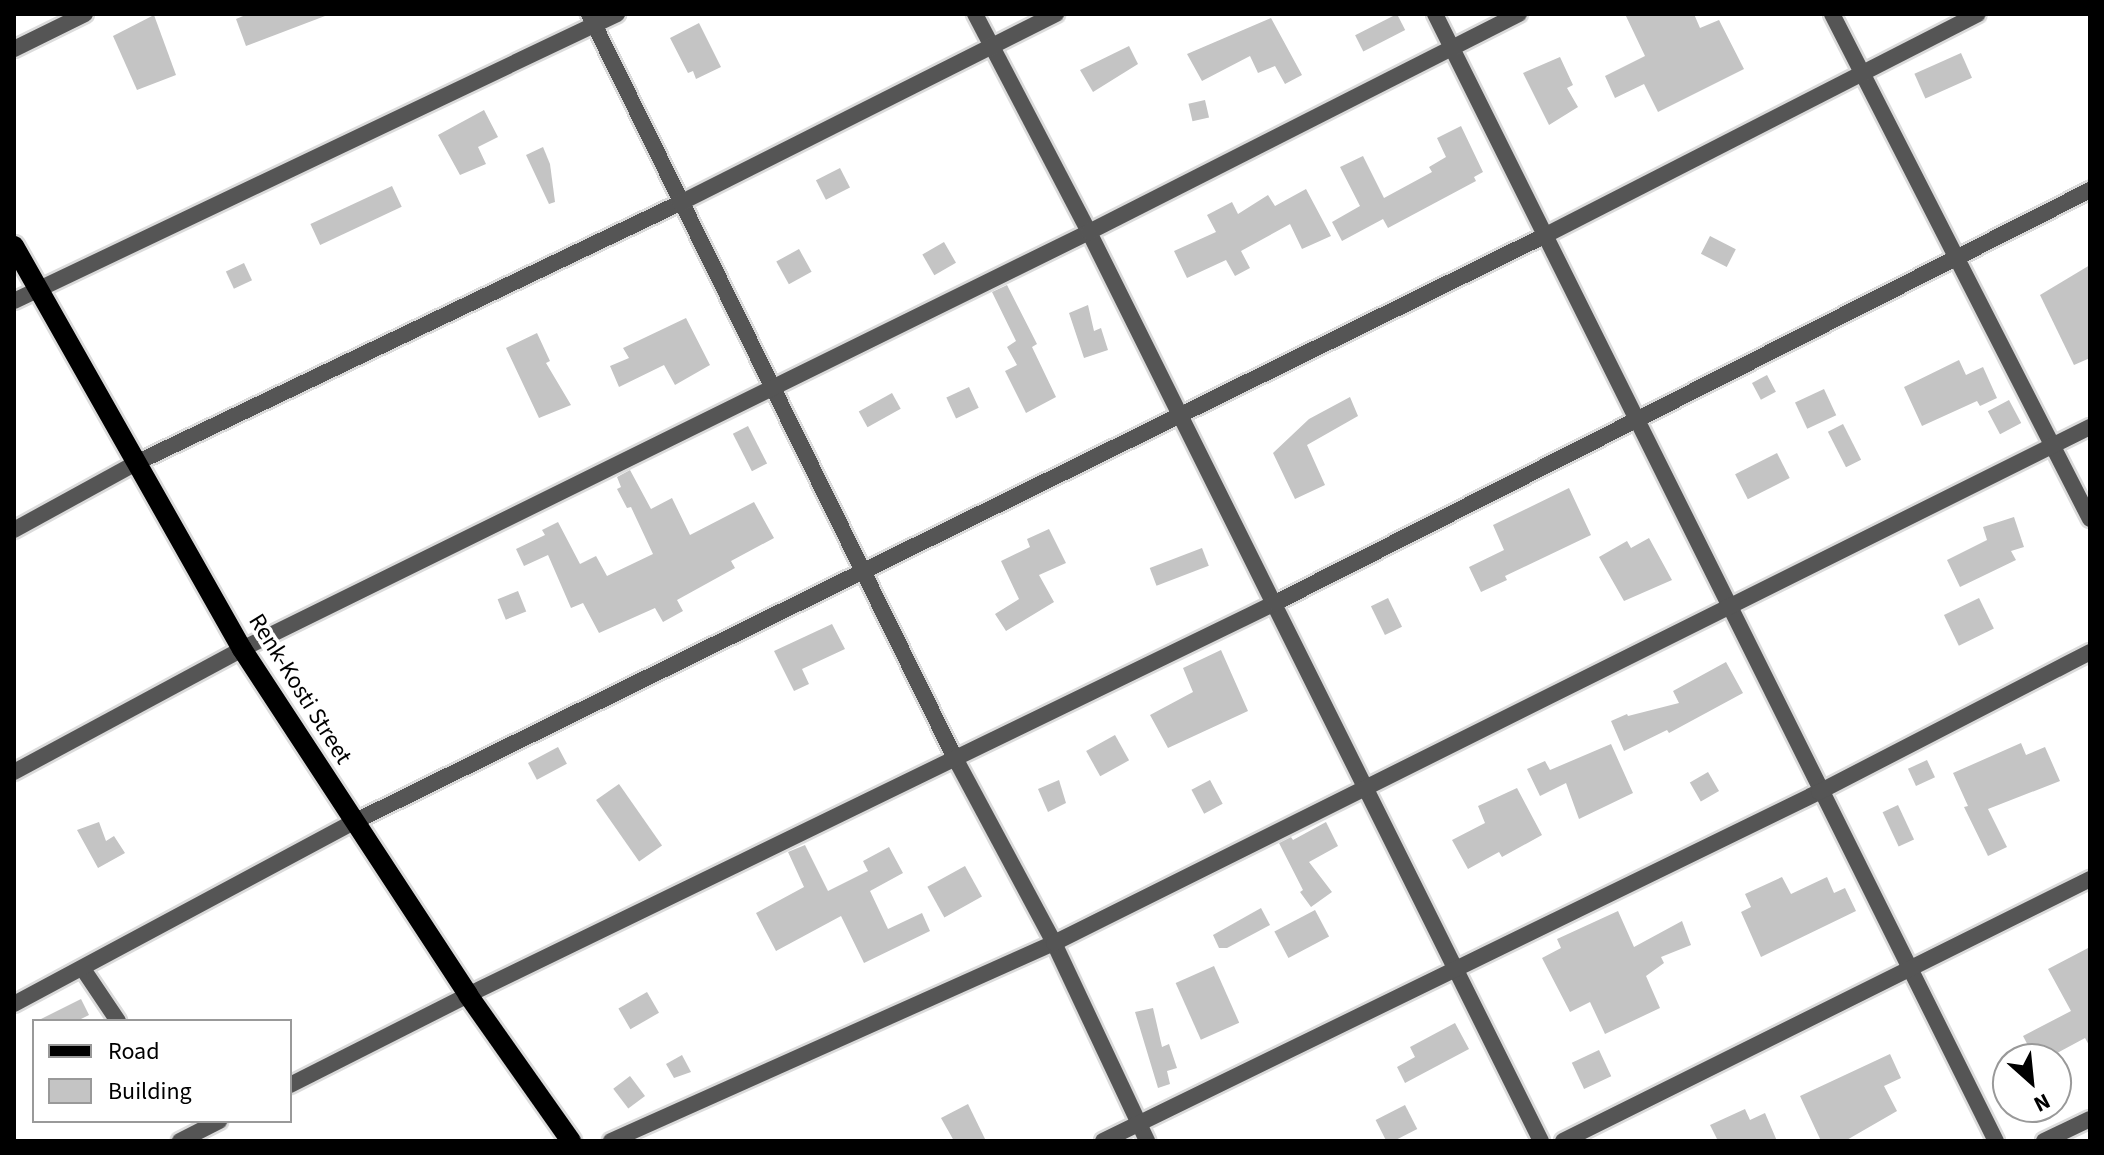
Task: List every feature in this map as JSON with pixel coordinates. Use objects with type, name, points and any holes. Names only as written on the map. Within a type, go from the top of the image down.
[{"type":"main road","name":"Renk-Kosti Street","points":[[14,246],[242,649],[468,995],[571,1141]]},
{"type":"street","points":[[14,49],[85,14]]},
{"type":"street","points":[[14,301],[592,20],[617,14]]},
{"type":"street","points":[[975,14],[1089,232],[1541,1141]]},
{"type":"street","points":[[14,530],[136,463],[680,203],[1056,14]]},
{"type":"street","points":[[1435,14],[1819,792],[1996,1141]]},
{"type":"street","points":[[14,772],[242,649],[1089,232],[1519,14]]},
{"type":"street","points":[[1832,14],[1959,256],[2090,519]]},
{"type":"street","points":[[14,1004],[354,822],[1544,236],[1977,14]]},
{"type":"street","points":[[592,20],[955,758],[1054,943],[1147,1141]]},
{"type":"street","points":[[292,1084],[468,995],[1275,603],[2090,190]]},
{"type":"street","points":[[611,1141],[1054,943],[1368,789],[1727,605],[2090,427]]},
{"type":"street","points":[[1103,1141],[1819,792],[2090,652]]},
{"type":"street","points":[[1563,1141],[2090,879]]},
{"type":"street","points":[[83,969],[117,1019]]},
{"type":"street","points":[[2044,1141],[2090,1119]]},
{"type":"street","points":[[190,1134],[215,1123]]},
{"type":"building","points":[[248,14],[325,16],[246,46],[236,19]]},
{"type":"building","points":[[1397,14],[1405,30],[1363,51],[1355,35]]},
{"type":"building","points":[[1625,14],[1694,14],[1700,28],[1719,20],[1744,69],[1658,112],[1644,84],[1615,98],[1605,76],[1645,56]]},
{"type":"building","points":[[154,15],[176,75],[137,90],[113,36]]},
{"type":"building","points":[[1271,18],[1302,75],[1285,84],[1275,66],[1258,73],[1250,56],[1202,81],[1187,54]]},
{"type":"building","points":[[699,23],[721,67],[696,79],[693,71],[688,73],[670,38]]},
{"type":"building","points":[[1129,46],[1138,64],[1093,92],[1080,70]]},
{"type":"building","points":[[1961,53],[1972,78],[1925,98],[1914,74]]},
{"type":"building","points":[[1560,57],[1573,85],[1567,88],[1578,107],[1549,125],[1523,73]]},
{"type":"building","points":[[1205,100],[1209,118],[1192,121],[1188,104]]},
{"type":"building","points":[[484,110],[498,137],[478,147],[486,164],[460,175],[438,135]]},
{"type":"building","points":[[1461,126],[1483,172],[1474,177],[1476,181],[1388,228],[1383,219],[1342,241],[1332,222],[1360,206],[1340,167],[1363,156],[1384,198],[1432,172],[1429,167],[1446,157],[1437,138]]},
{"type":"building","points":[[543,147],[550,164],[555,202],[549,204],[526,155]]},
{"type":"building","points":[[840,168],[850,188],[826,200],[816,180]]},
{"type":"building","points":[[392,186],[402,207],[320,245],[310,224]]},
{"type":"building","points":[[1306,189],[1331,236],[1302,249],[1290,224],[1241,251],[1250,268],[1235,276],[1226,260],[1187,278],[1174,251],[1216,232],[1207,215],[1232,202],[1238,214],[1268,195],[1275,206]]},
{"type":"building","points":[[1710,236],[1736,249],[1727,267],[1701,254]]},
{"type":"building","points":[[944,242],[956,263],[934,275],[922,254]]},
{"type":"building","points":[[799,249],[812,272],[789,284],[776,262]]},
{"type":"building","points":[[244,263],[252,280],[234,289],[226,271]]},
{"type":"building","points":[[2090,265],[2090,358],[2074,365],[2040,295]]},
{"type":"building","points":[[1007,285],[1037,344],[1032,347],[1056,397],[1026,413],[1005,371],[1017,365],[1007,347],[1016,341],[992,292]]},
{"type":"building","points":[[1088,305],[1094,331],[1101,328],[1108,350],[1084,358],[1069,313]]},
{"type":"building","points":[[686,318],[710,365],[675,385],[664,365],[619,387],[610,366],[629,358],[623,348]]},
{"type":"building","points":[[537,333],[550,361],[546,363],[571,405],[539,418],[506,348]]},
{"type":"building","points":[[1959,360],[1966,375],[1983,367],[1997,398],[1980,406],[1977,401],[1922,426],[1904,387]]},
{"type":"building","points":[[1767,375],[1776,392],[1761,400],[1752,383]]},
{"type":"building","points":[[969,387],[979,408],[956,418],[946,398]]},
{"type":"building","points":[[1824,389],[1836,415],[1807,429],[1795,403]]},
{"type":"building","points":[[892,393],[901,409],[867,427],[859,411]]},
{"type":"building","points":[[1350,397],[1358,416],[1307,445],[1325,485],[1295,499],[1273,453],[1309,419]]},
{"type":"building","points":[[2009,400],[2021,423],[2000,434],[1988,411]]},
{"type":"building","points":[[1843,424],[1861,460],[1846,467],[1828,432]]},
{"type":"building","points":[[748,426],[767,463],[752,471],[733,434]]},
{"type":"building","points":[[1777,453],[1790,478],[1748,499],[1735,474]]},
{"type":"building","points":[[630,470],[651,509],[672,498],[690,535],[754,502],[774,538],[731,561],[735,568],[677,600],[683,611],[663,622],[655,608],[599,633],[583,603],[571,608],[548,555],[524,566],[516,549],[545,535],[542,530],[558,522],[580,564],[596,556],[607,576],[653,554],[631,507],[627,508],[617,489],[621,487],[617,477]]},
{"type":"building","points":[[1569,488],[1591,535],[1505,576],[1507,580],[1481,592],[1469,567],[1504,550],[1493,525]]},
{"type":"building","points":[[2014,517],[2024,547],[2011,551],[2016,560],[1960,587],[1947,560],[1987,540],[1983,527]]},
{"type":"building","points":[[1049,529],[1066,563],[1039,575],[1054,602],[1006,631],[995,614],[1019,599],[1001,561],[1030,547],[1027,539]]},
{"type":"building","points":[[1649,538],[1672,580],[1624,601],[1599,557],[1627,541],[1631,548]]},
{"type":"building","points":[[1202,548],[1209,566],[1157,586],[1150,568]]},
{"type":"building","points":[[518,591],[526,611],[506,620],[498,599]]},
{"type":"building","points":[[1388,598],[1402,627],[1385,635],[1371,606]]},
{"type":"building","points":[[1979,598],[1994,629],[1959,646],[1944,615]]},
{"type":"building","points":[[832,624],[845,649],[802,669],[809,684],[794,691],[774,651]]},
{"type":"building","points":[[1221,650],[1248,711],[1168,748],[1150,715],[1193,692],[1183,668]]},
{"type":"building","points":[[1726,662],[1743,693],[1669,733],[1667,730],[1624,751],[1611,721],[1627,714],[1679,703],[1673,691]]},
{"type":"building","points":[[1115,735],[1129,760],[1100,776],[1086,751]]},
{"type":"building","points":[[2021,743],[2026,755],[2045,747],[2060,781],[1988,809],[2007,847],[1988,856],[1964,807],[1968,806],[1953,773]]},
{"type":"building","points":[[1611,744],[1633,793],[1579,819],[1566,783],[1540,796],[1527,769],[1545,761],[1550,770]]},
{"type":"building","points":[[558,747],[567,764],[537,780],[528,763]]},
{"type":"building","points":[[1927,760],[1935,777],[1916,786],[1908,769]]},
{"type":"building","points":[[1708,772],[1719,791],[1701,802],[1690,782]]},
{"type":"building","points":[[1059,780],[1066,803],[1048,812],[1038,789]]},
{"type":"building","points":[[1210,780],[1223,804],[1204,814],[1191,790]]},
{"type":"building","points":[[619,784],[662,845],[639,861],[596,800]]},
{"type":"building","points":[[1517,788],[1542,835],[1502,857],[1499,852],[1468,869],[1452,840],[1485,823],[1478,806]]},
{"type":"building","points":[[1898,805],[1914,839],[1899,847],[1883,812]]},
{"type":"building","points":[[99,822],[106,841],[114,836],[125,853],[98,868],[77,830]]},
{"type":"building","points":[[1326,822],[1338,846],[1309,862],[1332,892],[1311,907],[1300,892],[1303,890],[1279,843],[1291,837],[1293,840]]},
{"type":"building","points":[[805,845],[828,891],[868,871],[863,861],[889,847],[903,873],[870,891],[888,929],[922,913],[930,931],[864,963],[841,916],[776,951],[756,913],[804,887],[788,852]]},
{"type":"building","points":[[965,866],[982,897],[944,917],[927,887]]},
{"type":"building","points":[[1782,877],[1791,894],[1827,877],[1834,893],[1845,888],[1856,911],[1761,957],[1741,912],[1751,907],[1745,894]]},
{"type":"building","points":[[1261,908],[1270,925],[1227,948],[1219,948],[1213,935]]},
{"type":"building","points":[[1315,910],[1329,936],[1288,958],[1274,932]]},
{"type":"building","points":[[1618,911],[1634,947],[1682,921],[1691,945],[1661,957],[1664,963],[1646,976],[1660,1008],[1605,1034],[1590,1002],[1570,1012],[1542,958],[1561,948],[1557,939]]},
{"type":"building","points":[[2090,947],[2090,1047],[2085,1038],[2072,1045],[2027,1043],[2023,1036],[2071,1011],[2048,969]]},
{"type":"building","points":[[1214,966],[1239,1023],[1201,1040],[1176,983]]},
{"type":"building","points":[[647,992],[659,1013],[630,1029],[618,1008]]},
{"type":"building","points":[[81,999],[89,1015],[81,1019],[41,1019]]},
{"type":"building","points":[[1153,1008],[1162,1047],[1169,1044],[1177,1068],[1167,1071],[1170,1084],[1158,1088],[1135,1012]]},
{"type":"building","points":[[1455,1023],[1469,1049],[1405,1083],[1397,1067],[1415,1057],[1410,1047]]},
{"type":"building","points":[[1599,1050],[1611,1076],[1584,1089],[1572,1063]]},
{"type":"building","points":[[1890,1054],[1901,1078],[1884,1086],[1897,1111],[1845,1141],[1821,1141],[1800,1096]]},
{"type":"building","points":[[682,1055],[691,1072],[674,1078],[666,1064]]},
{"type":"building","points":[[630,1076],[645,1096],[628,1109],[613,1089]]},
{"type":"building","points":[[968,1104],[986,1141],[954,1141],[941,1118]]},
{"type":"building","points":[[1405,1105],[1417,1129],[1394,1141],[1386,1141],[1376,1120]]},
{"type":"building","points":[[1745,1109],[1750,1120],[1765,1113],[1777,1141],[1718,1141],[1710,1125]]}]
